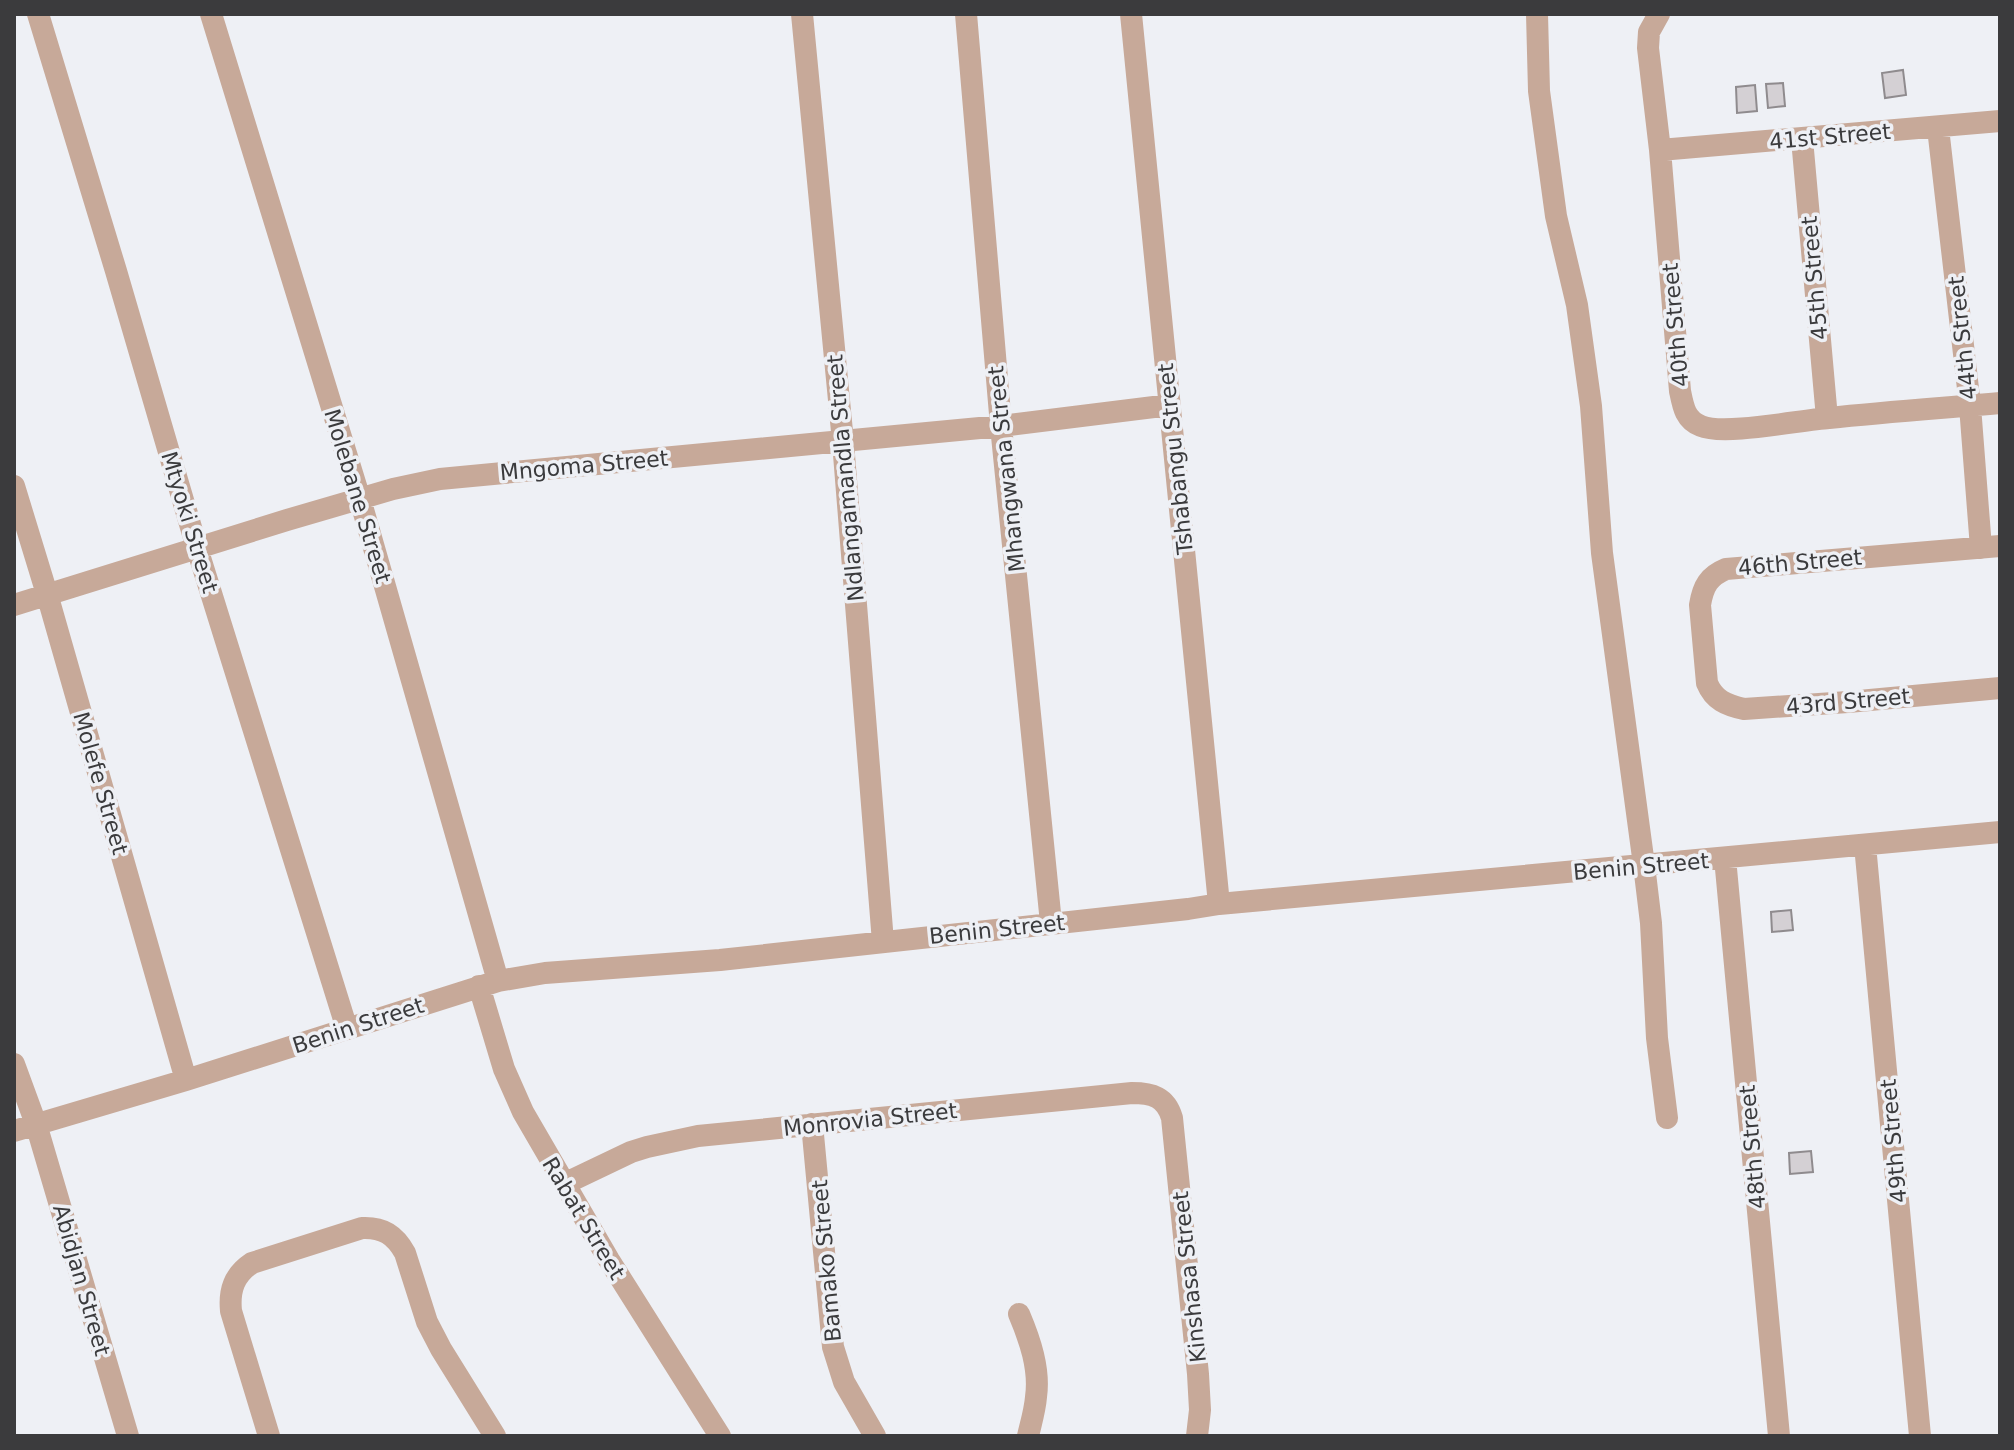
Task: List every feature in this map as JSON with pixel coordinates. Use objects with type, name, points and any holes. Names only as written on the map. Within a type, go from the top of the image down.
[{"type":"street","name":"Mtyoki Street","points":[[38,14],[197,548],[347,1029]]},
{"type":"street","name":"Molebane Street","points":[[211,14],[360,499],[488,983]]},
{"type":"street","name":"Ndlangamandla Street","points":[[802,14],[843,442],[883,942]]},
{"type":"street","name":"Mhangwana Street","points":[[966,14],[1001,426],[1051,923]]},
{"type":"street","name":"Tshabangu Street","points":[[1131,14],[1219,904]]},
{"type":"street","points":[[1537,14],[1539,91],[1556,216],[1577,305],[1591,406],[1602,553],[1651,923],[1657,1038],[1667,1118]]},
{"type":"street","name":"40th Street","points":[[1659,14],[1648,38],[1680,391],[1683,406],[1694,423],[1715,430],[2000,403]]},
{"type":"street","name":"41st Street","points":[[1660,150],[2000,121]]},
{"type":"street","name":"44th Street","points":[[1938,128],[1970,406],[1990,547]]},
{"type":"street","name":"45th Street","points":[[1802,139],[1827,418]]},
{"type":"street","name":"Mngoma Street","points":[[14,605],[417,483],[470,475],[1001,426],[1170,405]]},
{"type":"street","name":"Molefe Street","points":[[14,486],[186,1080]]},
{"type":"street","name":"46th Street","points":[[1707,683],[1700,605],[1707,581],[1716,573],[1750,566],[1990,547]]},
{"type":"street","name":"43rd Street","points":[[1707,683],[1724,703],[1744,709],[2000,688]]},
{"type":"street","name":"Benin Street","points":[[14,1131],[186,1080],[488,983],[545,973],[720,960],[1219,904],[2000,832]]},
{"type":"street","name":"49th Street","points":[[1865,845],[1920,1436]]},
{"type":"street","name":"48th Street","points":[[1725,858],[1779,1436]]},
{"type":"street","name":"Rabat Street","points":[[488,983],[504,1069],[523,1112],[720,1436]]},
{"type":"street","name":"Abidjan Street","points":[[14,1064],[36,1124],[128,1436]]},
{"type":"street","name":"Monrovia Street","points":[[564,1184],[631,1152],[698,1136],[1132,1093],[1144,1093],[1161,1099],[1168,1106],[1172,1118]]},
{"type":"street","name":"Kinshasa Street","points":[[1172,1118],[1198,1374],[1200,1410],[1197,1436]]},
{"type":"street","name":"Bamako Street","points":[[812,1124],[833,1347],[844,1382],[875,1436]]},
{"type":"street","points":[[269,1436],[231,1311],[232,1285],[244,1268],[252,1263],[362,1228],[373,1228],[382,1229],[399,1242],[427,1322],[495,1436]]},
{"type":"street","points":[[1019,1314],[1028,1336],[1037,1378],[1028,1436]]},
{"type":"building","points":[[1903,70],[1906,95],[1885,98],[1882,73]]},
{"type":"building","points":[[1783,83],[1785,106],[1768,108],[1766,84]]},
{"type":"building","points":[[1755,85],[1757,111],[1737,113],[1736,87]]},
{"type":"building","points":[[1791,910],[1793,930],[1772,932],[1771,912]]},
{"type":"building","points":[[1811,1151],[1813,1172],[1790,1174],[1789,1153]]}]
